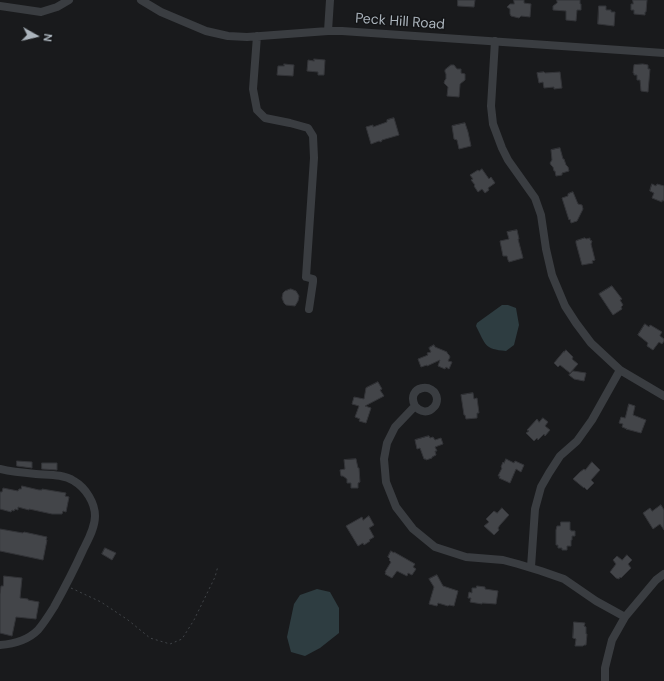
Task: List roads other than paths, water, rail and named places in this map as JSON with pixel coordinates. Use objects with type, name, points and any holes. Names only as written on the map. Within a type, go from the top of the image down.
[{"type":"street","points":[[0,6],[41,12],[57,7],[69,0]]},
{"type":"street","name":"Peck Hill Road","points":[[141,0],[160,12],[206,31],[228,36],[247,37],[342,31],[664,53]]},
{"type":"street","points":[[328,31],[330,0]]},
{"type":"street","points":[[257,36],[253,89],[257,110],[266,118],[308,128],[313,136],[314,158],[306,276],[312,279],[313,282],[309,309]]},
{"type":"street","points":[[495,41],[491,106],[494,124],[502,148],[508,160],[535,198],[541,215],[546,249],[552,275],[565,306],[591,343],[620,370],[664,396]]},
{"type":"street","points":[[530,567],[535,509],[541,488],[549,472],[560,456],[577,441],[592,420],[620,370]]},
{"type":"street","points":[[415,406],[395,427],[387,443],[384,459],[386,482],[396,507],[413,529],[435,547],[466,557],[503,560],[530,567],[564,579],[596,601],[625,617]]},
{"type":"street","points":[[0,469],[25,473],[63,476],[74,481],[83,488],[92,502],[95,512],[92,531],[66,586],[48,616],[38,630],[26,639],[18,643],[0,645]]},
{"type":"street","points":[[604,681],[605,668],[612,640],[625,617],[656,580],[664,574]]}]
